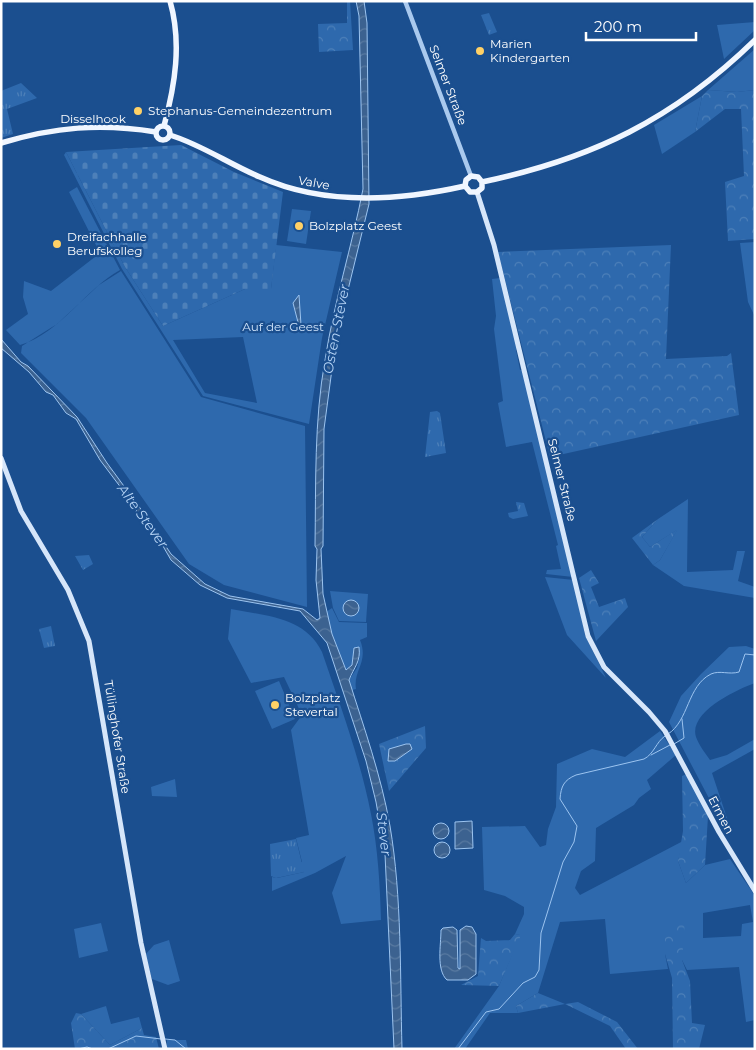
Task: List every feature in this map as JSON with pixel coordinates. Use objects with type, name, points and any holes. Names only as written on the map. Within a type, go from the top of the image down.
[{"type":"main road","points":[[164,126],[177,61],[174,16],[170,1]]},
{"type":"main road","points":[[482,182],[556,163],[599,147],[635,130],[669,111],[704,86],[755,40]]},
{"type":"main road","points":[[164,126],[168,129],[170,135],[168,139],[161,140],[157,137],[156,132],[158,128],[164,126]]},
{"type":"main road","name":"Disselhook","points":[[1,143],[64,128],[124,128],[156,132]]},
{"type":"main road","name":"Valve","points":[[170,135],[194,144],[239,168],[281,186],[323,196],[374,198],[405,196],[465,186]]},
{"type":"main road","points":[[471,176],[478,177],[482,182],[482,188],[477,192],[470,192],[465,186],[466,180],[471,176]]},
{"type":"main road","name":"Selmer Straße","points":[[477,192],[494,244],[588,636],[604,668],[650,712],[674,744]]},
{"type":"main road","name":"Tüllinghofer Straße","points":[[1,458],[22,511],[68,590],[90,641],[141,943],[164,1046]]},
{"type":"main road","name":"Ermen","points":[[674,744],[719,832],[755,891]]},
{"type":"street","name":"Selmer Straße","points":[[406,1],[471,176]]},
{"type":"green space","points":[[347,1],[350,1],[353,50],[319,52],[318,24],[347,23]]},
{"type":"green space","points":[[489,13],[497,32],[489,35],[481,15]]},
{"type":"green space","points":[[755,22],[755,30],[724,59],[717,25]]},
{"type":"green space","points":[[755,49],[755,90],[737,92],[708,90]]},
{"type":"green space","points":[[21,83],[37,98],[7,109],[13,134],[1,138],[1,91]]},
{"type":"green space","points":[[708,90],[737,92],[755,90],[755,239],[728,241],[725,182],[744,176],[741,109],[725,109],[695,132],[702,96]]},
{"type":"green space","points":[[702,96],[695,132],[662,154],[654,125]]},
{"type":"green space","points":[[181,145],[234,172],[283,192],[271,289],[245,289],[163,326],[125,267],[66,152]]},
{"type":"green space","name":"Auf der Geest","points":[[66,152],[125,267],[163,326],[245,289],[271,289],[276,245],[342,252],[322,338],[309,424],[203,396],[122,269],[64,155]],"holes":[[[243,337],[257,403],[205,393],[173,340]]]},
{"type":"green space","points":[[77,187],[120,270],[95,288],[48,331],[20,345],[6,330],[28,314],[23,297],[24,281],[51,291],[100,253],[69,192]]},
{"type":"green space","name":"Bolzplatz Geest","points":[[292,209],[311,211],[306,244],[287,241]]},
{"type":"green space","points":[[755,242],[755,317],[748,302],[740,243]]},
{"type":"green space","points":[[671,245],[666,359],[727,356],[731,353],[739,415],[550,457],[498,252]]},
{"type":"green space","points":[[121,271],[201,397],[305,426],[307,607],[224,585],[189,564],[86,418],[21,353],[22,346],[57,324],[99,285]]},
{"type":"green space","points":[[500,278],[518,349],[516,350],[520,370],[523,370],[573,577],[546,574],[547,570],[561,569],[556,546],[558,545],[532,442],[506,447],[498,403],[503,401],[494,329],[496,316],[492,279]]},
{"type":"green space","points":[[437,411],[440,413],[446,453],[425,457],[430,412]]},
{"type":"green space","points":[[688,499],[687,572],[733,570],[737,551],[745,551],[738,581],[755,587],[755,598],[684,586],[653,565],[660,560],[677,530],[650,547],[642,537],[658,519]]},
{"type":"green space","points":[[516,502],[524,503],[528,516],[513,519],[509,517],[508,513],[518,511]]},
{"type":"green space","points":[[658,519],[642,537],[650,547],[678,529],[660,560],[653,565],[632,538]]},
{"type":"green space","points":[[89,555],[93,564],[83,570],[75,556]]},
{"type":"green space","points":[[591,570],[599,583],[591,587],[599,607],[625,598],[628,607],[596,641],[579,578]]},
{"type":"green space","points":[[545,577],[574,580],[585,635],[606,678],[567,635]]},
{"type":"green space","points":[[330,591],[368,594],[366,622],[339,621],[333,608]]},
{"type":"green space","points":[[332,608],[339,622],[367,623],[367,637],[360,640],[363,654],[357,676],[356,689],[352,690],[349,680],[357,668],[360,656],[354,651],[352,665],[346,670],[326,612]]},
{"type":"green space","points":[[231,609],[271,616],[295,625],[315,640],[322,652],[349,732],[366,793],[377,854],[381,920],[341,924],[332,893],[346,856],[315,873],[272,891],[272,877],[277,878],[304,872],[296,863],[302,862],[296,838],[309,835],[291,730],[302,715],[284,677],[251,683],[228,639]]},
{"type":"green space","points":[[51,626],[55,646],[44,648],[39,629]]},
{"type":"green space","points":[[746,646],[755,649],[755,683],[737,690],[716,703],[699,719],[696,728],[697,740],[710,760],[727,755],[755,739],[755,749],[712,773],[729,824],[724,827],[669,722],[681,696],[701,674],[729,647]]},
{"type":"green space","name":"Bolzplatz Stevertal","points":[[279,681],[295,719],[272,729],[255,691]]},
{"type":"green space","points":[[425,726],[426,748],[389,791],[379,744]]},
{"type":"green space","points":[[660,731],[676,755],[647,780],[651,789],[639,798],[634,805],[596,828],[595,861],[581,871],[575,888],[580,895],[683,841],[678,861],[686,883],[705,865],[730,859],[755,896],[755,1020],[746,1022],[739,967],[687,970],[682,960],[665,954],[668,969],[610,974],[605,919],[560,922],[538,993],[516,1006],[518,1013],[490,1013],[465,1049],[454,1049],[499,986],[520,935],[515,934],[524,914],[524,907],[505,896],[484,890],[482,827],[525,826],[540,847],[546,845],[548,829],[556,807],[557,764],[592,749],[625,757]],"holes":[[[750,905],[753,922],[742,924],[741,936],[703,938],[703,913]]]},
{"type":"green space","points":[[687,774],[708,816],[705,865],[686,883],[678,861],[683,831],[682,776]]},
{"type":"green space","points":[[175,779],[177,797],[152,796],[151,787]]},
{"type":"green space","points":[[296,839],[304,872],[276,878],[271,876],[270,844]]},
{"type":"green space","points":[[685,919],[682,960],[690,981],[692,1023],[705,1025],[699,1049],[673,1049],[672,978],[665,954],[665,925]]},
{"type":"green space","points":[[101,923],[108,951],[79,958],[74,929]]},
{"type":"green space","points":[[515,934],[521,935],[499,986],[461,985],[478,976],[481,938],[486,941],[510,940]]},
{"type":"green space","points":[[169,940],[180,981],[168,985],[152,979],[145,955],[154,945]]},
{"type":"green space","points":[[538,993],[565,1004],[518,1013],[516,1006]]},
{"type":"green space","points":[[578,1002],[617,1022],[638,1049],[626,1049],[610,1026],[565,1004]]},
{"type":"green space","points":[[106,1006],[111,1024],[139,1017],[142,1028],[110,1045],[81,1014]]},
{"type":"green space","points":[[76,1013],[81,1014],[110,1045],[142,1028],[144,1035],[156,1037],[159,1049],[75,1049],[71,1023]]},
{"type":"green space","points":[[167,1040],[186,1040],[188,1049],[167,1049]]},
{"type":"water","points":[[356,1],[364,1],[367,23],[369,204],[336,339],[324,429],[323,546],[321,549],[323,594],[332,634],[346,670],[352,665],[354,648],[359,647],[358,661],[349,680],[377,770],[390,826],[399,909],[402,1049],[394,1049],[385,854],[376,802],[366,761],[327,643],[300,611],[227,598],[200,585],[171,560],[156,534],[136,512],[137,509],[100,460],[76,419],[66,413],[53,395],[46,392],[29,372],[1,348],[1,339],[21,362],[28,366],[77,417],[171,554],[205,584],[230,596],[303,609],[317,620],[320,618],[316,580],[317,549],[315,546],[316,453],[321,383],[338,295],[363,189],[359,16]]},
{"type":"water","points":[[299,295],[301,325],[299,326],[293,303]]},
{"type":"water","points":[[348,600],[354,600],[359,605],[357,614],[348,616],[343,611],[343,605]]},
{"type":"water","points":[[410,744],[412,749],[395,761],[388,761],[389,749]]},
{"type":"water","points":[[472,821],[473,848],[455,849],[455,822]]},
{"type":"water","points":[[441,823],[447,825],[449,831],[447,837],[441,839],[435,837],[433,831],[435,825]]},
{"type":"water","points":[[442,842],[448,844],[450,850],[448,856],[442,858],[436,856],[434,850],[436,844]]},
{"type":"water","points":[[466,926],[472,927],[476,934],[476,974],[468,980],[447,980],[440,964],[441,930],[453,927],[457,930],[458,968],[460,969],[460,930]]},
{"type":"waterway","points":[[668,734],[680,721],[692,695],[703,679],[714,673],[739,672],[745,654],[755,655]]},
{"type":"waterway","points":[[674,744],[684,738],[682,719]]},
{"type":"waterway","points":[[458,1049],[486,1012],[499,1009],[523,983],[535,977],[539,970],[541,933],[563,862],[574,842],[577,826],[560,799],[564,784],[576,775],[644,759],[665,736]]},
{"type":"waterway","points":[[651,755],[670,745]]},
{"type":"waterway","points":[[108,1049],[136,1036],[161,1039]]},
{"type":"waterway","points":[[165,1039],[175,1040],[186,1049]]},
{"type":"waterway","points":[[78,1049],[87,1047],[93,1049]]},
{"type":"place","name":"Marien Kindergarten","points":[[480,51]]},
{"type":"place","name":"Stephanus-Gemeindezentrum","points":[[138,111]]},
{"type":"place","name":"Bolzplatz Geest","points":[[299,226]]},
{"type":"place","name":"Dreifachhalle Berufskolleg","points":[[57,244]]},
{"type":"place","name":"Bolzplatz Stevertal","points":[[275,705]]},
{"type":"water label","name":"Osten-Stever","points":[[336,329]]},
{"type":"water label","name":"Alte Stever","points":[[143,516]]},
{"type":"water label","name":"Stever","points":[[384,834]]}]
